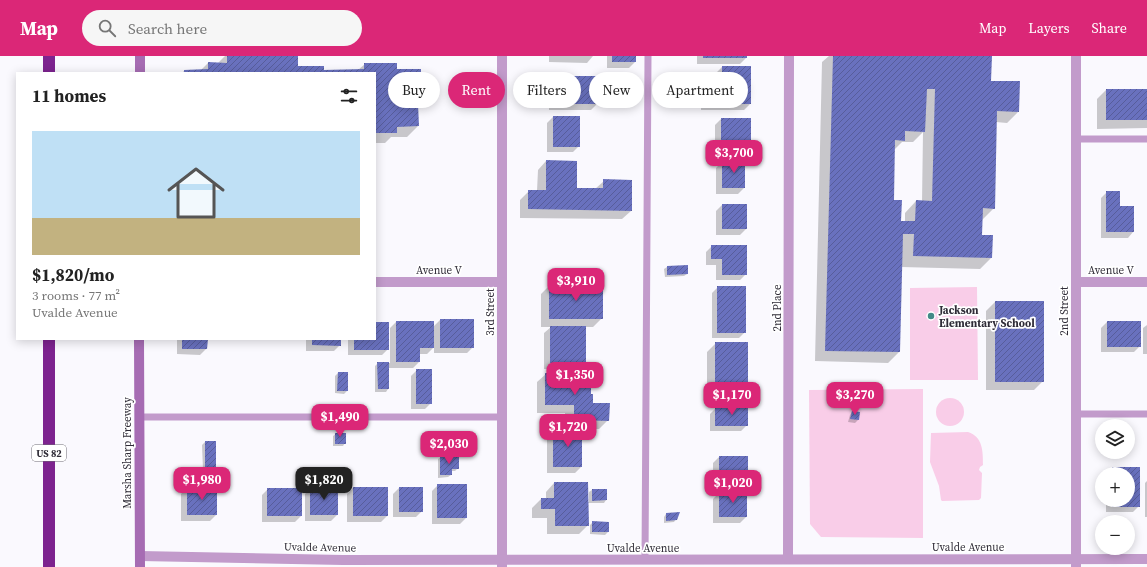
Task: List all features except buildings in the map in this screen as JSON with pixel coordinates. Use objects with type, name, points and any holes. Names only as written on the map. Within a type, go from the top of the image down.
[{"type":"highway","points":[[49,56],[49,72]]},
{"type":"highway","name":"US 82","points":[[49,340],[49,567]]},
{"type":"main road","points":[[140,56],[140,72]]},
{"type":"main road","name":"Marsha Sharp Freeway","points":[[139,340],[140,567]]},
{"type":"street","name":"3rd Street","points":[[502,56],[502,563]]},
{"type":"street","name":"2nd Place","points":[[788,560],[789,56]]},
{"type":"street","name":"2nd Street","points":[[1076,56],[1076,563]]},
{"type":"street","name":"Avenue V","points":[[376,282],[502,282]]},
{"type":"street","name":"Avenue V","points":[[1076,282],[1147,282]]},
{"type":"street","name":"Uvalde Avenue","points":[[140,556],[502,563],[645,560],[788,560],[1076,563],[1147,559]]},
{"type":"lane","points":[[645,560],[648,56]]},
{"type":"lane","points":[[1076,139],[1147,139]]},
{"type":"lane","points":[[1076,414],[1147,414]]},
{"type":"lane","points":[[140,417],[502,417]]},
{"type":"shaded area","points":[[977,287],[978,380],[910,380],[910,288]]},
{"type":"shaded area","points":[[923,389],[923,538],[821,537],[810,524],[809,390]]},
{"type":"shaded area","points":[[950,398],[956,399],[960,402],[963,406],[963,418],[960,422],[956,425],[950,426],[944,425],[940,422],[937,418],[936,412],[937,406],[940,402],[944,399]]},
{"type":"shaded area","points":[[968,432],[977,437],[981,445],[983,455],[983,465],[979,470],[982,473],[981,498],[979,500],[942,501],[939,486],[930,462],[931,433]]},
{"type":"place","name":"Jackson Elementary School","points":[[931,316]]}]
